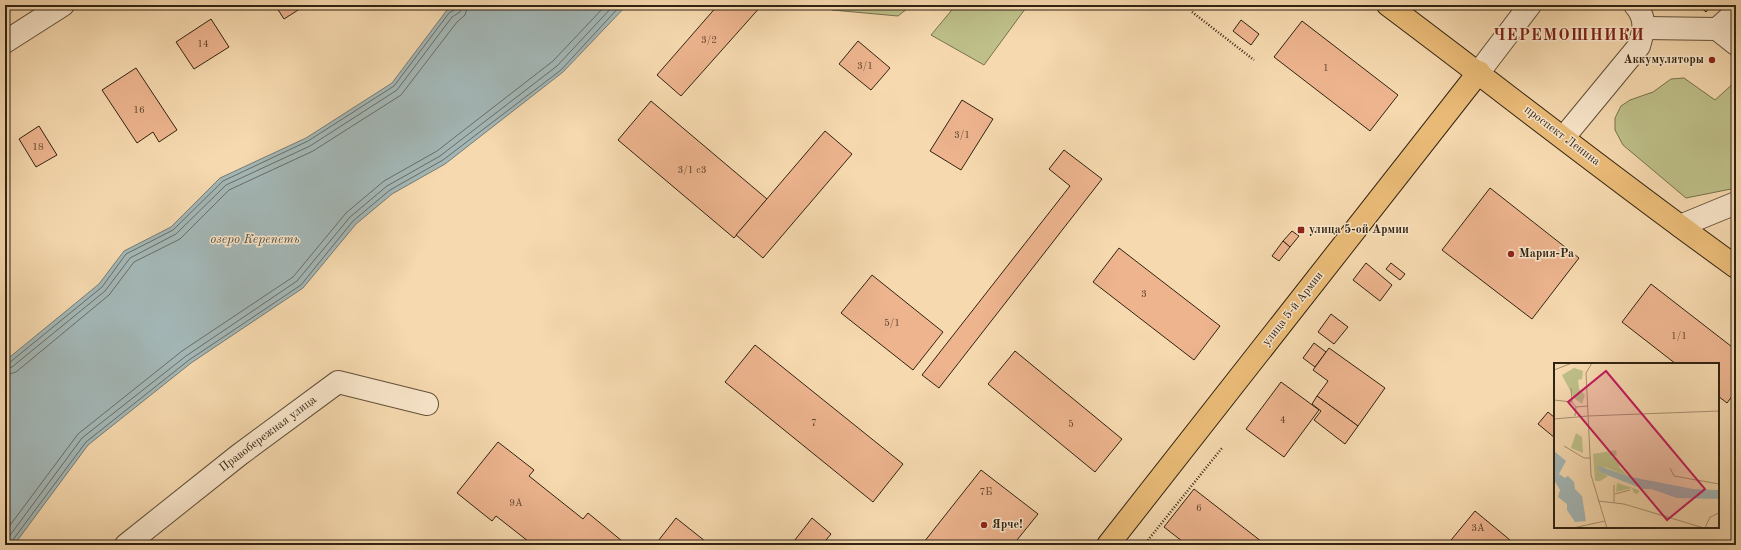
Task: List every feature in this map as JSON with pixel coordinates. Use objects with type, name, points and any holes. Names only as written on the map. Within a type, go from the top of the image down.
[{"type":"main road","name":"проспект Ленина","points":[[1388,5],[1479,72],[1680,226],[1736,266]]},
{"type":"main road","name":"улица 5-й Армии","points":[[1108,545],[1479,72]]},
{"type":"street","points":[[5,42],[63,5]]},
{"type":"street","points":[[1479,72],[1530,5]]},
{"type":"street","points":[[1564,138],[1639,46],[1645,28],[1641,11],[1636,5]]},
{"type":"street","points":[[1717,29],[1736,12]]},
{"type":"street","points":[[1645,28],[1717,29],[1736,44]]},
{"type":"street","points":[[1680,226],[1736,203]]},
{"type":"street","name":"Правобережная улица","points":[[126,545],[239,455],[338,382],[428,404]]},
{"type":"path","points":[[1192,12],[1254,60]]},
{"type":"path","points":[[1144,545],[1222,448]]},
{"type":"green space","points":[[827,5],[912,5],[898,16],[832,10]]},
{"type":"green space","points":[[956,5],[1028,5],[984,65],[931,35]]},
{"type":"green space","points":[[1684,78],[1715,100],[1736,81],[1736,188],[1686,198],[1623,145],[1615,130],[1615,118],[1621,106],[1630,100],[1653,92],[1671,79]]},
{"type":"water","name":"озеро Керепеть","points":[[456,5],[627,5],[563,72],[445,164],[392,194],[356,224],[303,288],[191,363],[88,445],[14,545],[5,545],[5,361],[99,284],[124,251],[171,227],[220,178],[306,138],[392,83],[447,10]]},
{"type":"building","points":[[275,5],[306,5],[284,19]]},
{"type":"building","points":[[718,5],[762,5],[681,96],[657,75]]},
{"type":"building","points":[[1698,5],[1711,5],[1706,12]]},
{"type":"building","points":[[211,19],[229,47],[194,69],[176,42]]},
{"type":"building","points":[[1241,20],[1259,34],[1251,45],[1233,31]]},
{"type":"building","points":[[1302,21],[1398,95],[1370,131],[1274,57]]},
{"type":"building","points":[[858,41],[890,68],[871,90],[839,64]]},
{"type":"building","points":[[136,68],[177,130],[159,142],[153,132],[137,143],[102,90]]},
{"type":"building","points":[[962,100],[993,119],[961,170],[930,151]]},
{"type":"building","points":[[651,101],[767,199],[734,238],[618,140]]},
{"type":"building","points":[[39,126],[57,155],[36,167],[19,139]]},
{"type":"building","points":[[825,131],[852,154],[763,258],[736,235]]},
{"type":"building","points":[[1064,150],[1102,179],[939,388],[922,375],[1070,186],[1049,169]]},
{"type":"building","name":"Мария-Ра","points":[[1490,188],[1579,258],[1532,319],[1442,250]]},
{"type":"building","points":[[1292,231],[1299,236],[1290,247],[1283,241]]},
{"type":"building","points":[[1283,241],[1290,247],[1279,261],[1272,256]]},
{"type":"building","points":[[1119,248],[1220,326],[1194,360],[1093,282]]},
{"type":"building","points":[[1366,263],[1392,285],[1380,301],[1353,280]]},
{"type":"building","points":[[1391,263],[1405,274],[1400,280],[1386,269]]},
{"type":"building","points":[[872,275],[943,332],[913,370],[841,313]]},
{"type":"building","points":[[1651,284],[1736,350],[1736,391],[1727,403],[1719,397],[1719,363],[1675,363],[1622,322]]},
{"type":"building","points":[[1331,314],[1348,327],[1334,344],[1318,332]]},
{"type":"building","points":[[1314,343],[1326,352],[1315,367],[1303,358]]},
{"type":"building","points":[[755,345],[903,464],[873,502],[725,382]]},
{"type":"building","points":[[1329,348],[1385,388],[1358,426],[1317,396],[1328,381],[1313,370]]},
{"type":"building","points":[[1015,351],[1122,439],[1095,472],[988,384]]},
{"type":"building","points":[[1281,382],[1319,410],[1284,457],[1246,429]]},
{"type":"building","points":[[1317,396],[1358,426],[1345,444],[1314,420],[1321,411],[1312,404]]},
{"type":"building","points":[[1548,412],[1554,417],[1554,437],[1538,424]]},
{"type":"building","points":[[498,442],[534,470],[529,476],[583,519],[588,513],[622,541],[619,545],[533,545],[496,516],[492,521],[457,493]]},
{"type":"building","points":[[981,470],[1038,514],[1013,545],[929,545],[924,542]]},
{"type":"building","points":[[1194,489],[1266,545],[1187,545],[1164,527]]},
{"type":"building","points":[[1475,511],[1516,545],[1447,545]]},
{"type":"building","points":[[676,518],[710,545],[655,545]]},
{"type":"building","points":[[812,518],[831,534],[822,545],[791,545]]},
{"type":"place","name":"Аккумуляторы","points":[[1712,60]]},
{"type":"place","name":"улица 5-ой Армии","points":[[1301,230]]},
{"type":"place","name":"Мария-Ра","points":[[1511,254]]},
{"type":"place","name":"Ярче!","points":[[984,525]]},
{"type":"district","name":"ЧЕРЕМОШНИКИ","points":[[1569,36]]}]
